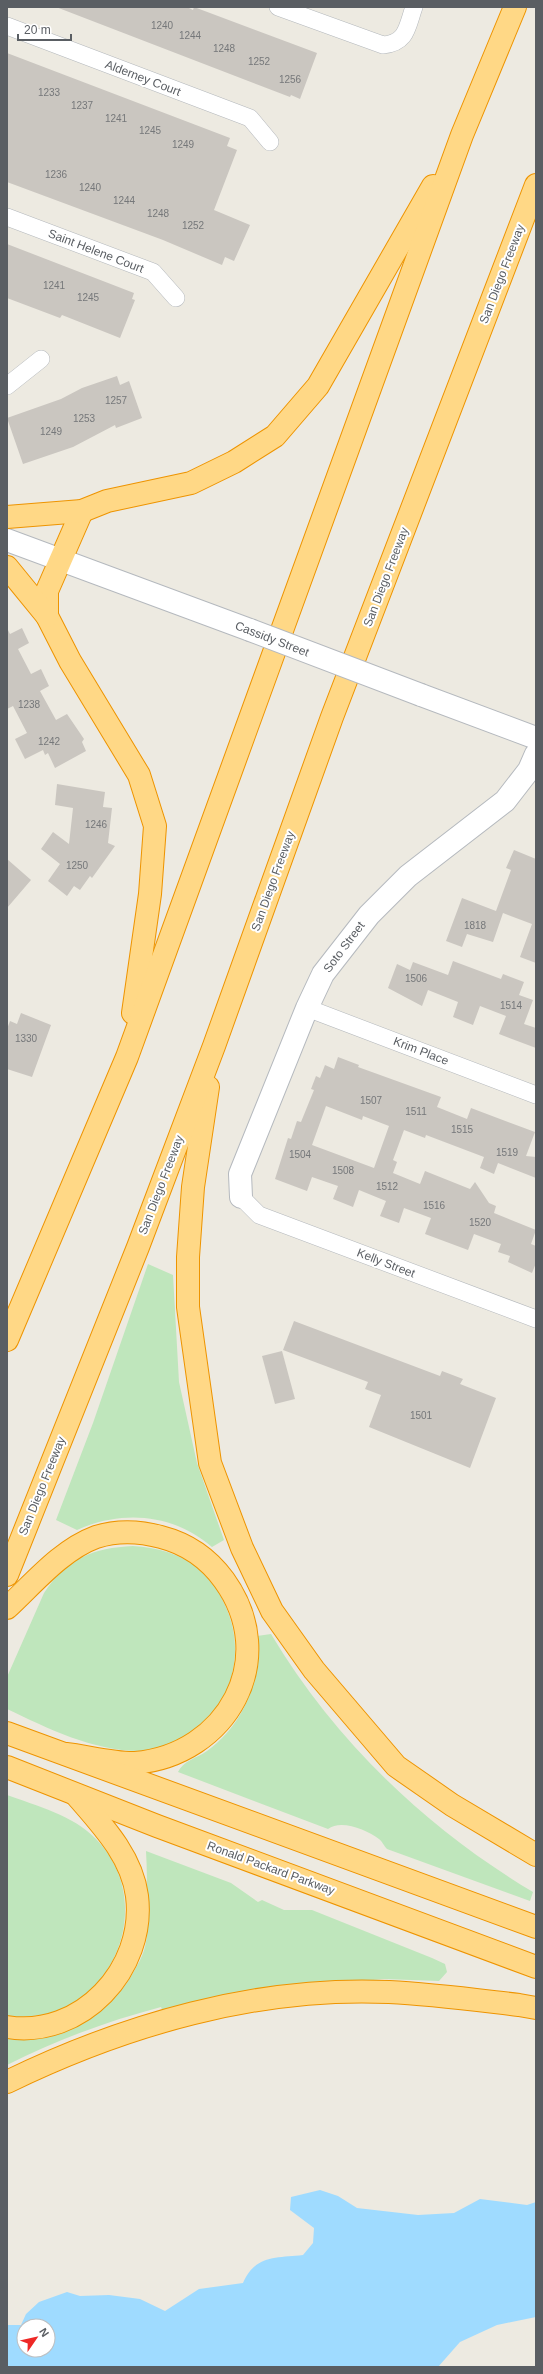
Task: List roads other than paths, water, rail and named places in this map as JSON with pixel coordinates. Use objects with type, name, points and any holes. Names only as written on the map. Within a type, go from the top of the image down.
[{"type":"highway","points":[[7,1340],[127,1057],[462,134],[515,7]]},
{"type":"highway","points":[[7,517],[82,512],[107,501],[191,483],[234,462],[275,436],[318,386],[462,134]]},
{"type":"highway","name":"San Diego Freeway","points":[[7,1575],[138,1247],[214,1046],[332,718],[536,185]]},
{"type":"highway","points":[[47,616],[47,591],[82,512]]},
{"type":"highway","points":[[7,567],[47,616],[70,661],[139,775],[155,826],[150,894],[127,1057]]},
{"type":"highway","points":[[214,1046],[193,1187],[188,1257],[188,1307],[210,1463],[242,1548],[272,1611],[314,1670],[396,1766],[452,1805],[536,1854]]},
{"type":"highway","points":[[7,1608],[74,1547],[96,1537],[136,1531],[174,1540],[207,1560],[229,1587],[240,1609],[247,1631],[248,1648],[244,1680],[233,1704],[215,1728],[194,1744],[162,1759],[133,1763],[66,1754]]},
{"type":"highway","points":[[7,1733],[536,1927]]},
{"type":"highway","name":"Ronald Packard Parkway","points":[[7,1767],[536,1967]]},
{"type":"highway","points":[[7,2027],[23,2030],[50,2025],[76,2016],[97,2001],[114,1981],[129,1957],[136,1926],[137,1895],[127,1865],[116,1844],[74,1793]]},
{"type":"highway","points":[[7,2082],[51,2061],[117,2036],[187,2015],[239,2004],[316,1994],[388,1992],[536,2008]]},
{"type":"main road","name":"Cassidy Street","points":[[7,540],[60,562],[250,630],[536,738]]},
{"type":"main road","name":"Soto Street","points":[[241,1197],[240,1174],[307,1008],[323,974],[369,915],[408,876],[505,801],[529,770],[536,754]]},
{"type":"street","points":[[287,8],[383,46],[395,44],[403,36],[411,15]]},
{"type":"street","name":"Alderney Court","points":[[7,26],[250,118],[270,142]]},
{"type":"street","name":"Saint Helene Court","points":[[7,217],[153,272],[176,298]]},
{"type":"street","points":[[7,386],[41,360]]},
{"type":"street","name":"Krim Place","points":[[307,1008],[536,1095]]},
{"type":"street","name":"Kelly Street","points":[[241,1197],[259,1215],[536,1319]]},
{"type":"water","points":[[320,2190],[338,2196],[357,2208],[418,2215],[454,2213],[480,2199],[527,2205],[536,2202],[536,2317],[497,2325],[460,2342],[438,2367],[7,2367],[7,2325],[16,2325],[16,2358],[56,2358],[56,2318],[24,2318],[26,2314],[39,2302],[67,2292],[80,2296],[109,2295],[140,2299],[165,2311],[199,2289],[243,2283],[254,2267],[267,2260],[303,2255],[313,2243],[314,2228],[290,2210],[291,2197]]}]
